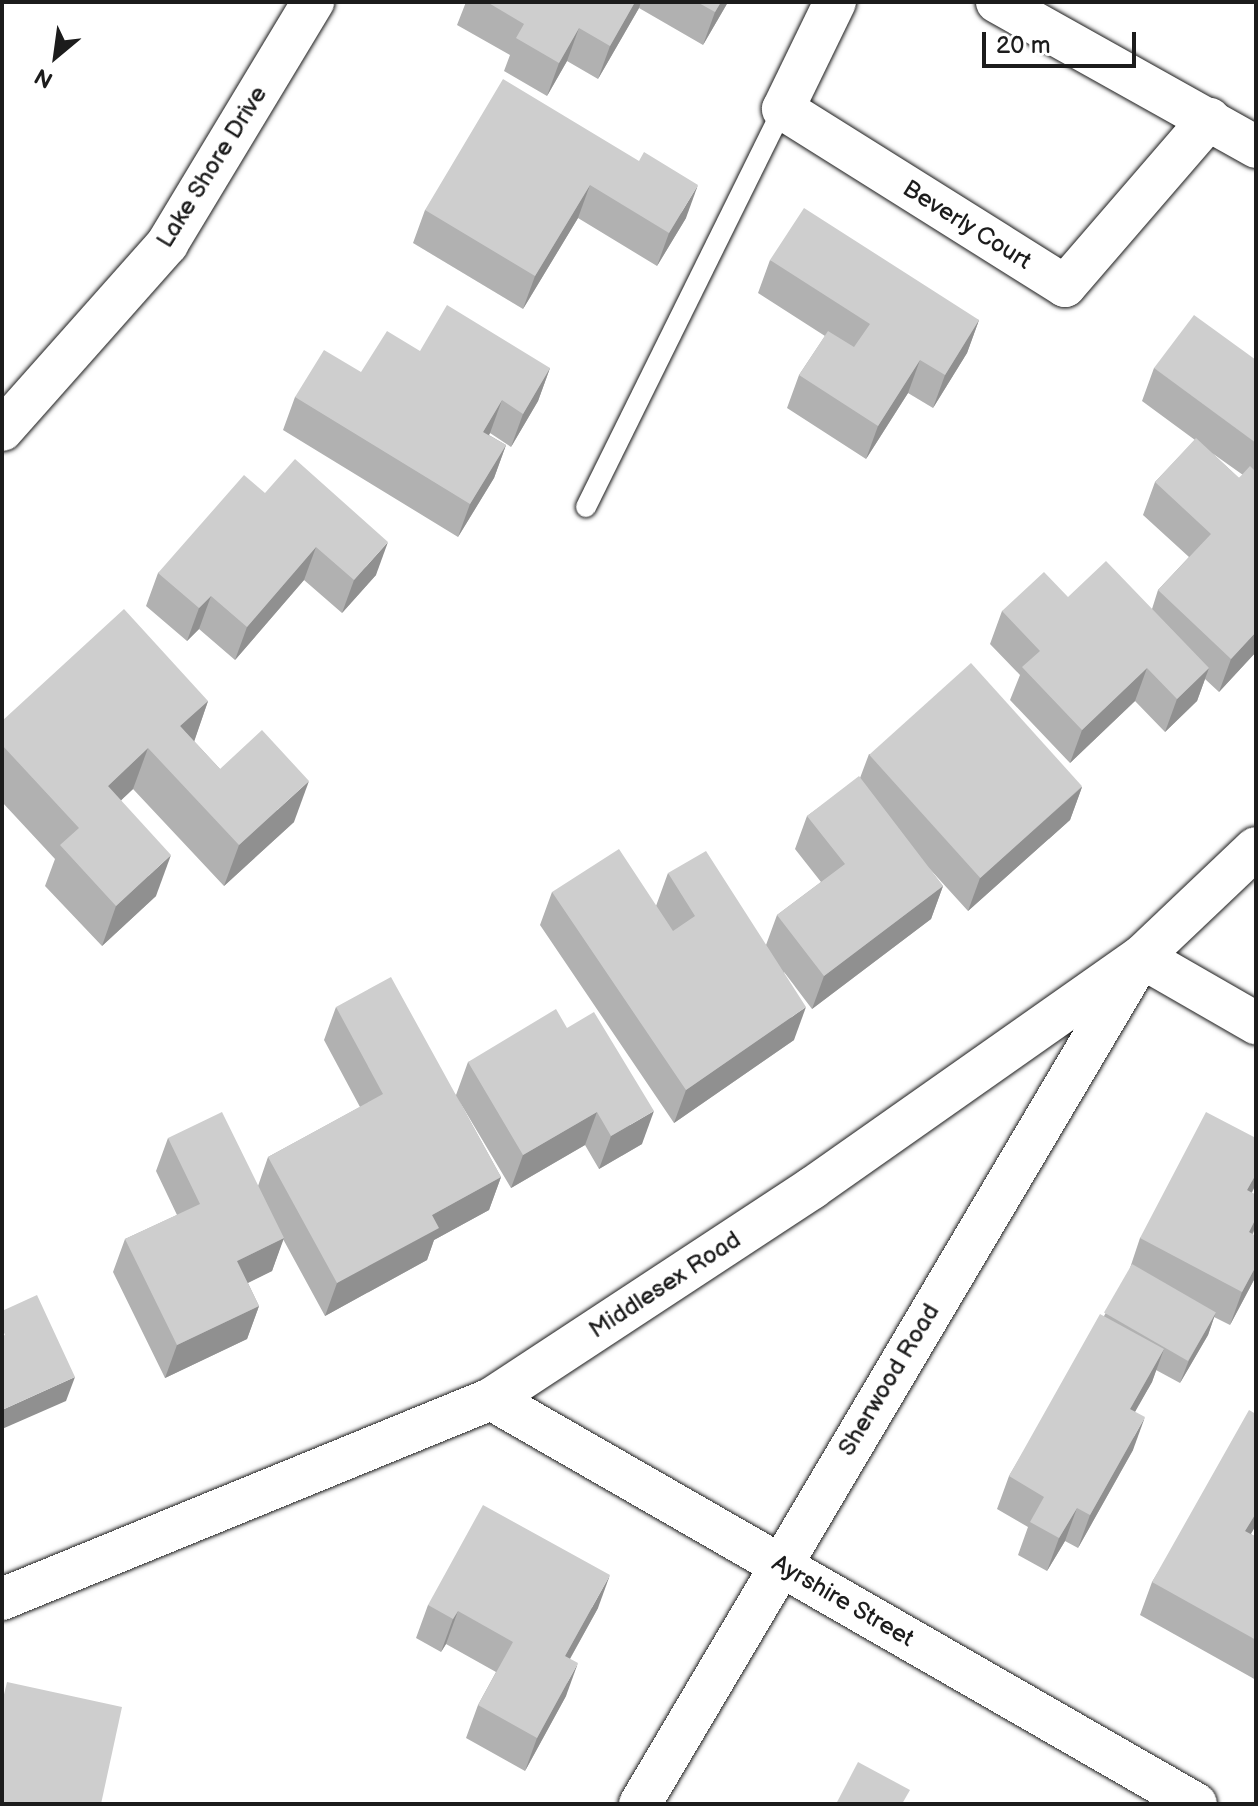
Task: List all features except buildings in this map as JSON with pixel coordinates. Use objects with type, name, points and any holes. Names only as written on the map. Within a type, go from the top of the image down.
[{"type":"street","name":"Lake Shore Drive","points":[[2,430],[167,244],[313,2]]},
{"type":"street","points":[[783,109],[835,2]]},
{"type":"street","points":[[997,2],[1256,147]]},
{"type":"street","name":"Beverly Court","points":[[783,109],[1065,286],[1209,119]]},
{"type":"street","name":"Middlesex Road","points":[[2,1599],[491,1399],[812,1188],[1141,957],[1256,848]]},
{"type":"street","points":[[1141,957],[1256,1023]]},
{"type":"street","name":"Sherwood Road","points":[[640,1804],[1141,957]]},
{"type":"street","name":"Ayrshire Street","points":[[491,1399],[1196,1804]]},
{"type":"lane","points":[[586,507],[783,109]]}]
